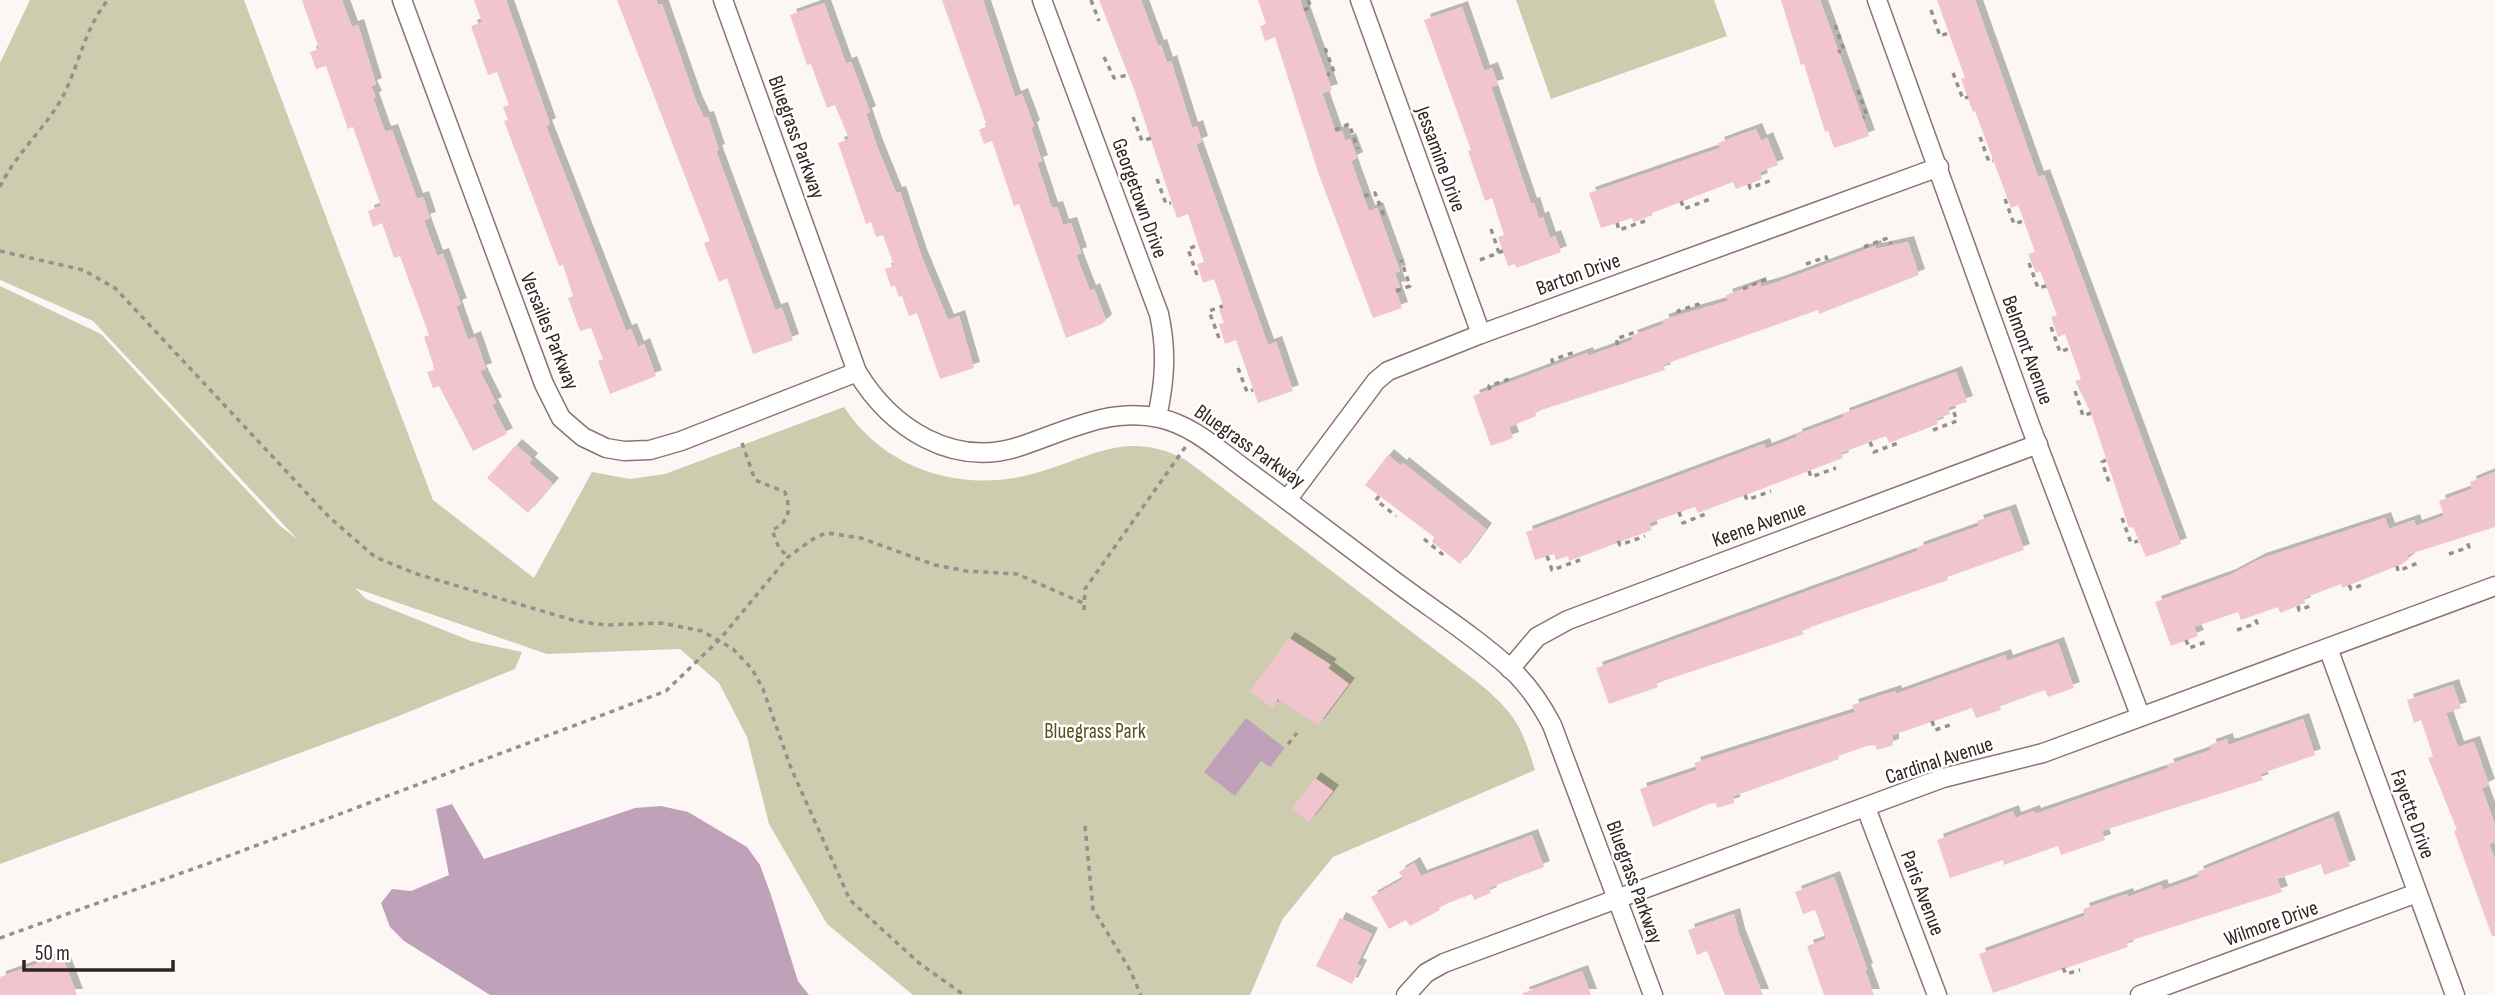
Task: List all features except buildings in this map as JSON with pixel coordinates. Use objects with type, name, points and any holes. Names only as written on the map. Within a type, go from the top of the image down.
[{"type":"street","name":"Versailes Parkway","points":[[402,0],[544,384],[561,418],[583,438],[606,448],[650,450],[681,441],[857,372]]},
{"type":"street","name":"Bluegrass Parkway","points":[[723,0],[857,372],[870,393],[906,428],[924,440],[972,452],[1018,447],[1095,419],[1122,415],[1157,417],[1179,423],[1287,500],[1510,669],[1537,697],[1552,725],[1653,995]]},
{"type":"street","name":"Georgetown Drive","points":[[1042,0],[1159,314],[1165,340],[1166,365],[1157,417]]},
{"type":"street","name":"Jessamine Drive","points":[[1360,0],[1481,334]]},
{"type":"street","name":"Belmont Avenue","points":[[1877,0],[2038,444],[2140,715]]},
{"type":"street","name":"Barton Drive","points":[[1287,500],[1376,381],[1405,363],[1939,167]]},
{"type":"street","name":"Keene Avenue","points":[[1510,669],[1537,638],[1568,620],[2038,444]]},
{"type":"street","name":"Cardinal Avenue","points":[[1406,995],[1426,973],[1444,963],[1943,778],[2043,752],[2495,586]]},
{"type":"street","name":"Fayette Drive","points":[[2328,648],[2455,995]]},
{"type":"street","name":"Paris Avenue","points":[[1866,808],[1937,995]]},
{"type":"street","name":"Wilmore Drive","points":[[2140,995],[2417,893]]},
{"type":"path","points":[[0,187],[23,147],[61,98],[88,32],[108,0]]},
{"type":"path","points":[[1091,0],[1099,21]]},
{"type":"path","points":[[1304,10],[1311,7],[1308,0]]},
{"type":"path","points":[[1931,10],[1940,36],[1948,33]]},
{"type":"path","points":[[1835,25],[1844,50],[1838,52]]},
{"type":"path","points":[[1325,48],[1334,72],[1327,75]]},
{"type":"path","points":[[1104,57],[1114,78],[1128,75]]},
{"type":"path","points":[[1953,73],[1963,99],[1968,97]]},
{"type":"path","points":[[1858,90],[1867,116],[1863,118]]},
{"type":"path","points":[[1133,117],[1142,141],[1151,138]]},
{"type":"path","points":[[1335,130],[1349,124],[1358,149]]},
{"type":"path","points":[[1980,138],[1989,162],[1993,161]]},
{"type":"path","points":[[1157,179],[1166,204],[1171,203]]},
{"type":"path","points":[[1749,184],[1750,188],[1772,180]]},
{"type":"path","points":[[1364,196],[1375,192],[1384,216]]},
{"type":"path","points":[[2005,199],[2014,224],[2023,220]]},
{"type":"path","points":[[1681,201],[1684,209],[1710,200]]},
{"type":"path","points":[[1617,223],[1619,230],[1645,221]]},
{"type":"path","points":[[1480,260],[1501,252],[1491,229]]},
{"type":"path","points":[[1864,247],[1888,238],[1891,244]]},
{"type":"path","points":[[1197,275],[1188,249],[1198,245]]},
{"type":"path","points":[[0,251],[83,270],[115,288],[329,517],[375,557],[417,574],[590,624],[662,623],[702,631],[720,639],[743,657],[763,689],[790,768],[850,900],[919,963],[964,995]]},
{"type":"path","points":[[1806,264],[1826,257],[1827,260]]},
{"type":"path","points":[[1396,291],[1410,286],[1401,260]]},
{"type":"path","points":[[2029,264],[2038,288],[2046,286]]},
{"type":"path","points":[[1742,289],[1766,279]]},
{"type":"path","points":[[1679,313],[1678,311],[1702,303]]},
{"type":"path","points":[[1219,338],[1209,311],[1223,306]]},
{"type":"path","points":[[2051,327],[2060,352],[2070,348]]},
{"type":"path","points":[[1618,345],[1616,339],[1638,331]]},
{"type":"path","points":[[1553,363],[1552,360],[1575,352]]},
{"type":"path","points":[[1238,368],[1247,392],[1253,390]]},
{"type":"path","points":[[1490,390],[1489,386],[1512,378]]},
{"type":"path","points":[[2075,391],[2083,416],[2091,413]]},
{"type":"path","points":[[1933,430],[1957,421],[1952,407]]},
{"type":"path","points":[[1870,442],[1874,452],[1898,443]]},
{"type":"path","points":[[742,443],[755,480],[775,485],[785,492],[790,505],[788,517],[772,530],[779,548],[788,557]]},
{"type":"path","points":[[1084,610],[1085,589],[1187,444]]},
{"type":"path","points":[[2106,460],[2102,462],[2110,485]]},
{"type":"path","points":[[1809,471],[1811,477],[1836,467]]},
{"type":"path","points":[[1745,495],[1747,500],[1771,491]]},
{"type":"path","points":[[1379,496],[1376,500],[1396,516]]},
{"type":"path","points":[[1679,512],[1683,523],[1708,513]]},
{"type":"path","points":[[2122,519],[2132,543],[2138,541]]},
{"type":"path","points":[[0,938],[215,861],[666,691],[720,639],[788,557],[816,537],[841,534],[935,565],[966,571],[1017,574],[1083,603]]},
{"type":"path","points":[[1618,541],[1620,545],[1645,536]]},
{"type":"path","points":[[1424,540],[1442,554],[1444,551]]},
{"type":"path","points":[[2449,554],[2469,547],[2467,542]]},
{"type":"path","points":[[1547,556],[1552,570],[1580,560]]},
{"type":"path","points":[[2397,566],[2398,571],[2418,563]]},
{"type":"path","points":[[2350,585],[2351,589],[2365,584]]},
{"type":"path","points":[[2298,606],[2299,610],[2313,605]]},
{"type":"path","points":[[2237,630],[2257,623],[2254,616]]},
{"type":"path","points":[[2186,640],[2189,648],[2206,642]]},
{"type":"path","points":[[1933,721],[1935,730],[1953,724]]},
{"type":"path","points":[[1288,744],[1297,733]]},
{"type":"path","points":[[1085,826],[1093,909],[1130,970],[1141,995]]},
{"type":"path","points":[[2063,968],[2066,974],[2080,970]]},
{"type":"green space","name":"Bluegrass Park","points":[[30,0],[244,0],[433,500],[534,578],[592,472],[630,479],[665,474],[844,407],[861,429],[881,447],[903,461],[952,478],[1005,479],[1053,468],[1108,449],[1144,447],[1186,460],[1480,684],[1502,704],[1516,722],[1535,770],[1333,857],[1282,920],[1250,995],[913,995],[827,924],[769,824],[747,737],[719,683],[680,649],[547,654],[355,588],[366,599],[471,641],[522,652],[515,669],[386,721],[0,864],[0,286],[101,334],[279,525],[298,540],[93,321],[0,280],[0,63]]},
{"type":"green space","points":[[1516,0],[1714,0],[1727,36],[1551,99]]},
{"type":"shaded area","points":[[1246,718],[1285,748],[1270,767],[1261,761],[1235,796],[1204,772]]},
{"type":"shaded area","points":[[452,804],[484,859],[635,808],[661,806],[688,812],[747,847],[760,865],[798,981],[809,995],[490,995],[404,941],[390,927],[381,903],[392,889],[411,891],[449,875],[436,809]]}]
